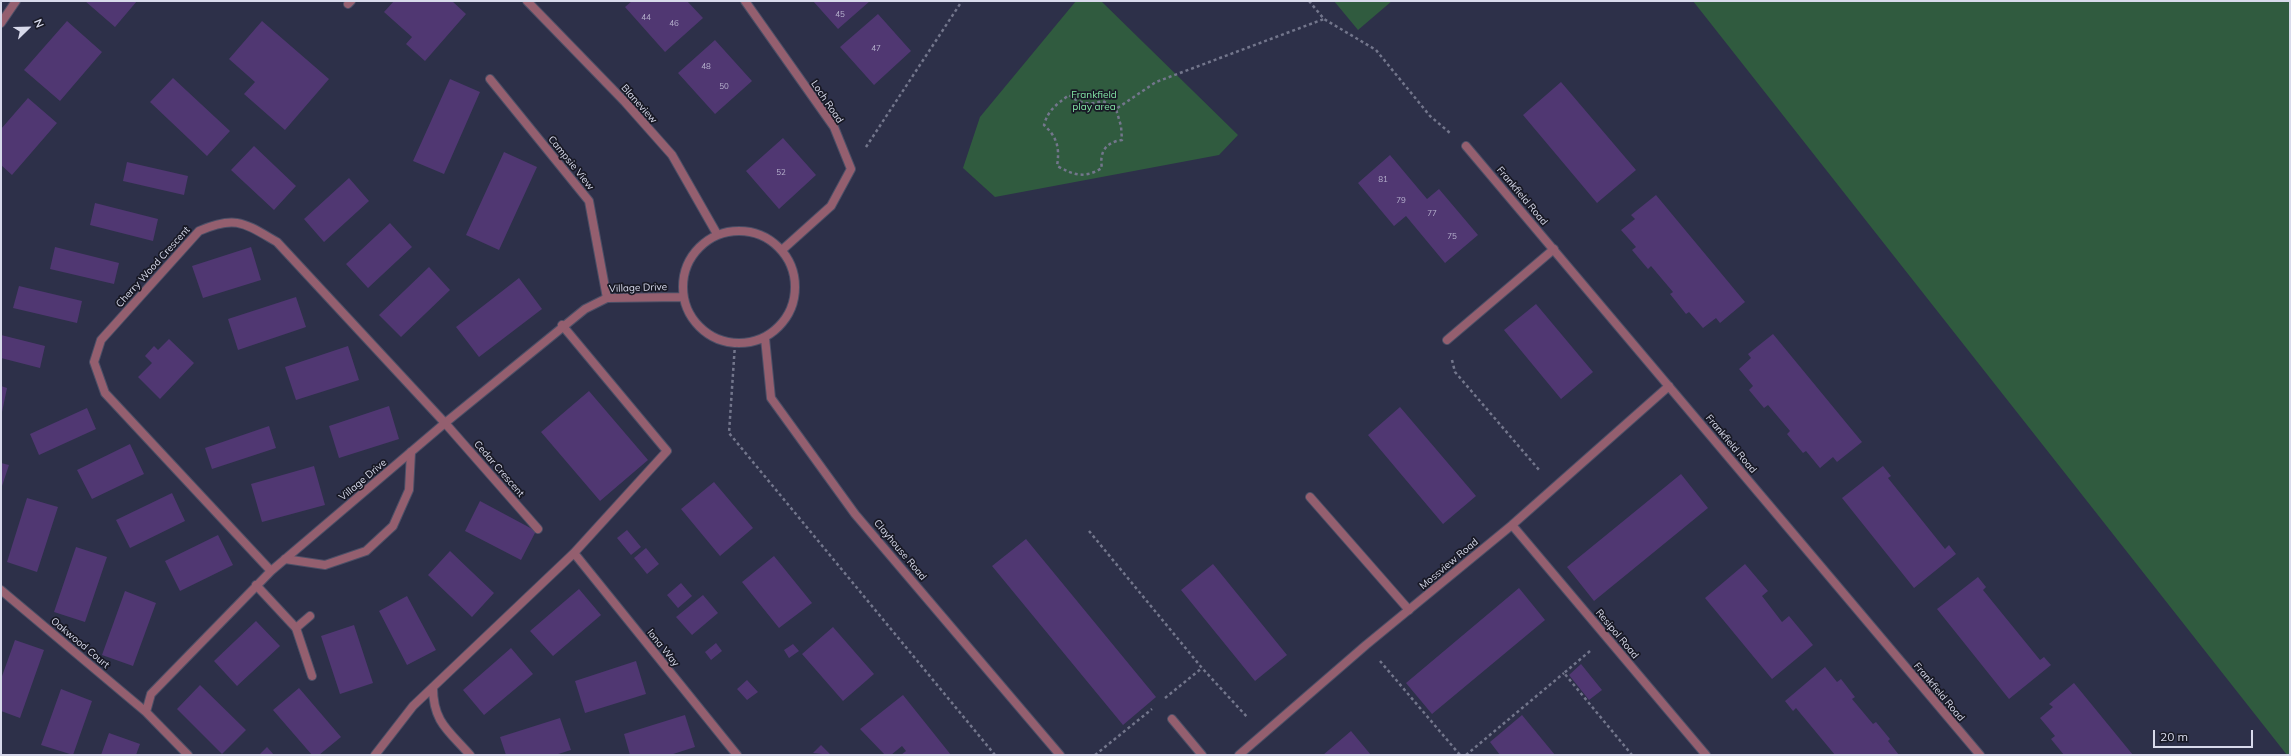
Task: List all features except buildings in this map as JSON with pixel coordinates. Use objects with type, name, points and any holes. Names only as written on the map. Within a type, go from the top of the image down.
[{"type":"street","points":[[1,23],[16,1]]},
{"type":"street","name":"Blaneview","points":[[527,1],[624,102],[672,155],[717,234]]},
{"type":"street","name":"Loch Road","points":[[745,1],[834,127],[851,170]]},
{"type":"street","name":"Campsie View","points":[[490,79],[589,201],[607,298]]},
{"type":"street","name":"Frankfield Road","points":[[1466,146],[1980,755]]},
{"type":"street","points":[[782,250],[830,206],[851,170]]},
{"type":"street","name":"Cherry Wood Crescent","points":[[271,571],[105,393],[94,362],[101,340],[198,231],[218,222],[243,222],[278,242],[445,423]]},
{"type":"street","points":[[731,230],[765,236],[782,250],[794,273],[795,295],[786,320],[765,338],[735,344],[707,335],[690,317],[682,296],[689,259],[701,244],[717,234],[731,230]]},
{"type":"street","points":[[1447,340],[1554,249]]},
{"type":"street","name":"Village Drive","points":[[146,712],[151,694],[271,571],[562,325],[585,309],[607,298],[682,296]]},
{"type":"street","points":[[375,755],[414,706],[574,553],[667,450],[562,325]]},
{"type":"street","name":"Clayhouse Road","points":[[765,338],[771,398],[855,514],[1060,755]]},
{"type":"street","name":"Mossview Road","points":[[1239,755],[1366,646],[1512,525],[1669,386]]},
{"type":"street","name":"Cedar Crescent","points":[[445,423],[538,529]]},
{"type":"street","points":[[285,559],[325,565],[366,551],[393,526],[409,490],[411,452]]},
{"type":"street","points":[[1310,497],[1409,610]]},
{"type":"street","name":"Resipol Road","points":[[1512,525],[1706,755]]},
{"type":"street","name":"Iona Way","points":[[574,553],[737,755]]},
{"type":"street","points":[[256,585],[296,628],[312,676]]},
{"type":"street","name":"Oakwood Court","points":[[1,590],[146,712]]},
{"type":"street","points":[[296,628],[310,616]]},
{"type":"street","points":[[433,688],[433,703],[437,717],[470,755]]},
{"type":"street","points":[[146,712],[188,755]]},
{"type":"street","points":[[1172,719],[1202,755]]},
{"type":"path","points":[[851,170],[962,1]]},
{"type":"path","points":[[1309,1],[1324,19],[1376,50],[1430,116],[1466,146]]},
{"type":"path","points":[[1116,110],[1156,82],[1324,19]]},
{"type":"path","points":[[1069,95],[1076,101],[1085,104],[1103,101],[1116,110],[1121,126],[1122,140],[1109,144],[1104,148],[1102,154],[1102,168],[1087,175],[1073,175],[1057,166],[1058,146],[1053,134],[1044,125],[1053,107],[1069,95]]},
{"type":"path","points":[[1447,340],[1455,372],[1554,488]]},
{"type":"path","points":[[735,344],[730,433],[995,755]]},
{"type":"path","points":[[1089,531],[1202,668],[1263,734]]},
{"type":"path","points":[[1466,755],[1607,637]]},
{"type":"path","points":[[1366,646],[1460,755]]},
{"type":"path","points":[[1160,702],[1202,668]]},
{"type":"path","points":[[1564,673],[1632,755]]},
{"type":"path","points":[[1095,755],[1154,707]]},
{"type":"green space","name":"Frankfield play area","points":[[1076,1],[1101,1],[1238,135],[1219,155],[995,197],[963,168],[980,117]]},
{"type":"green space","points":[[1334,1],[1392,1],[1358,30]]},
{"type":"green space","points":[[1693,1],[2290,1],[2290,755],[2287,755]]}]
